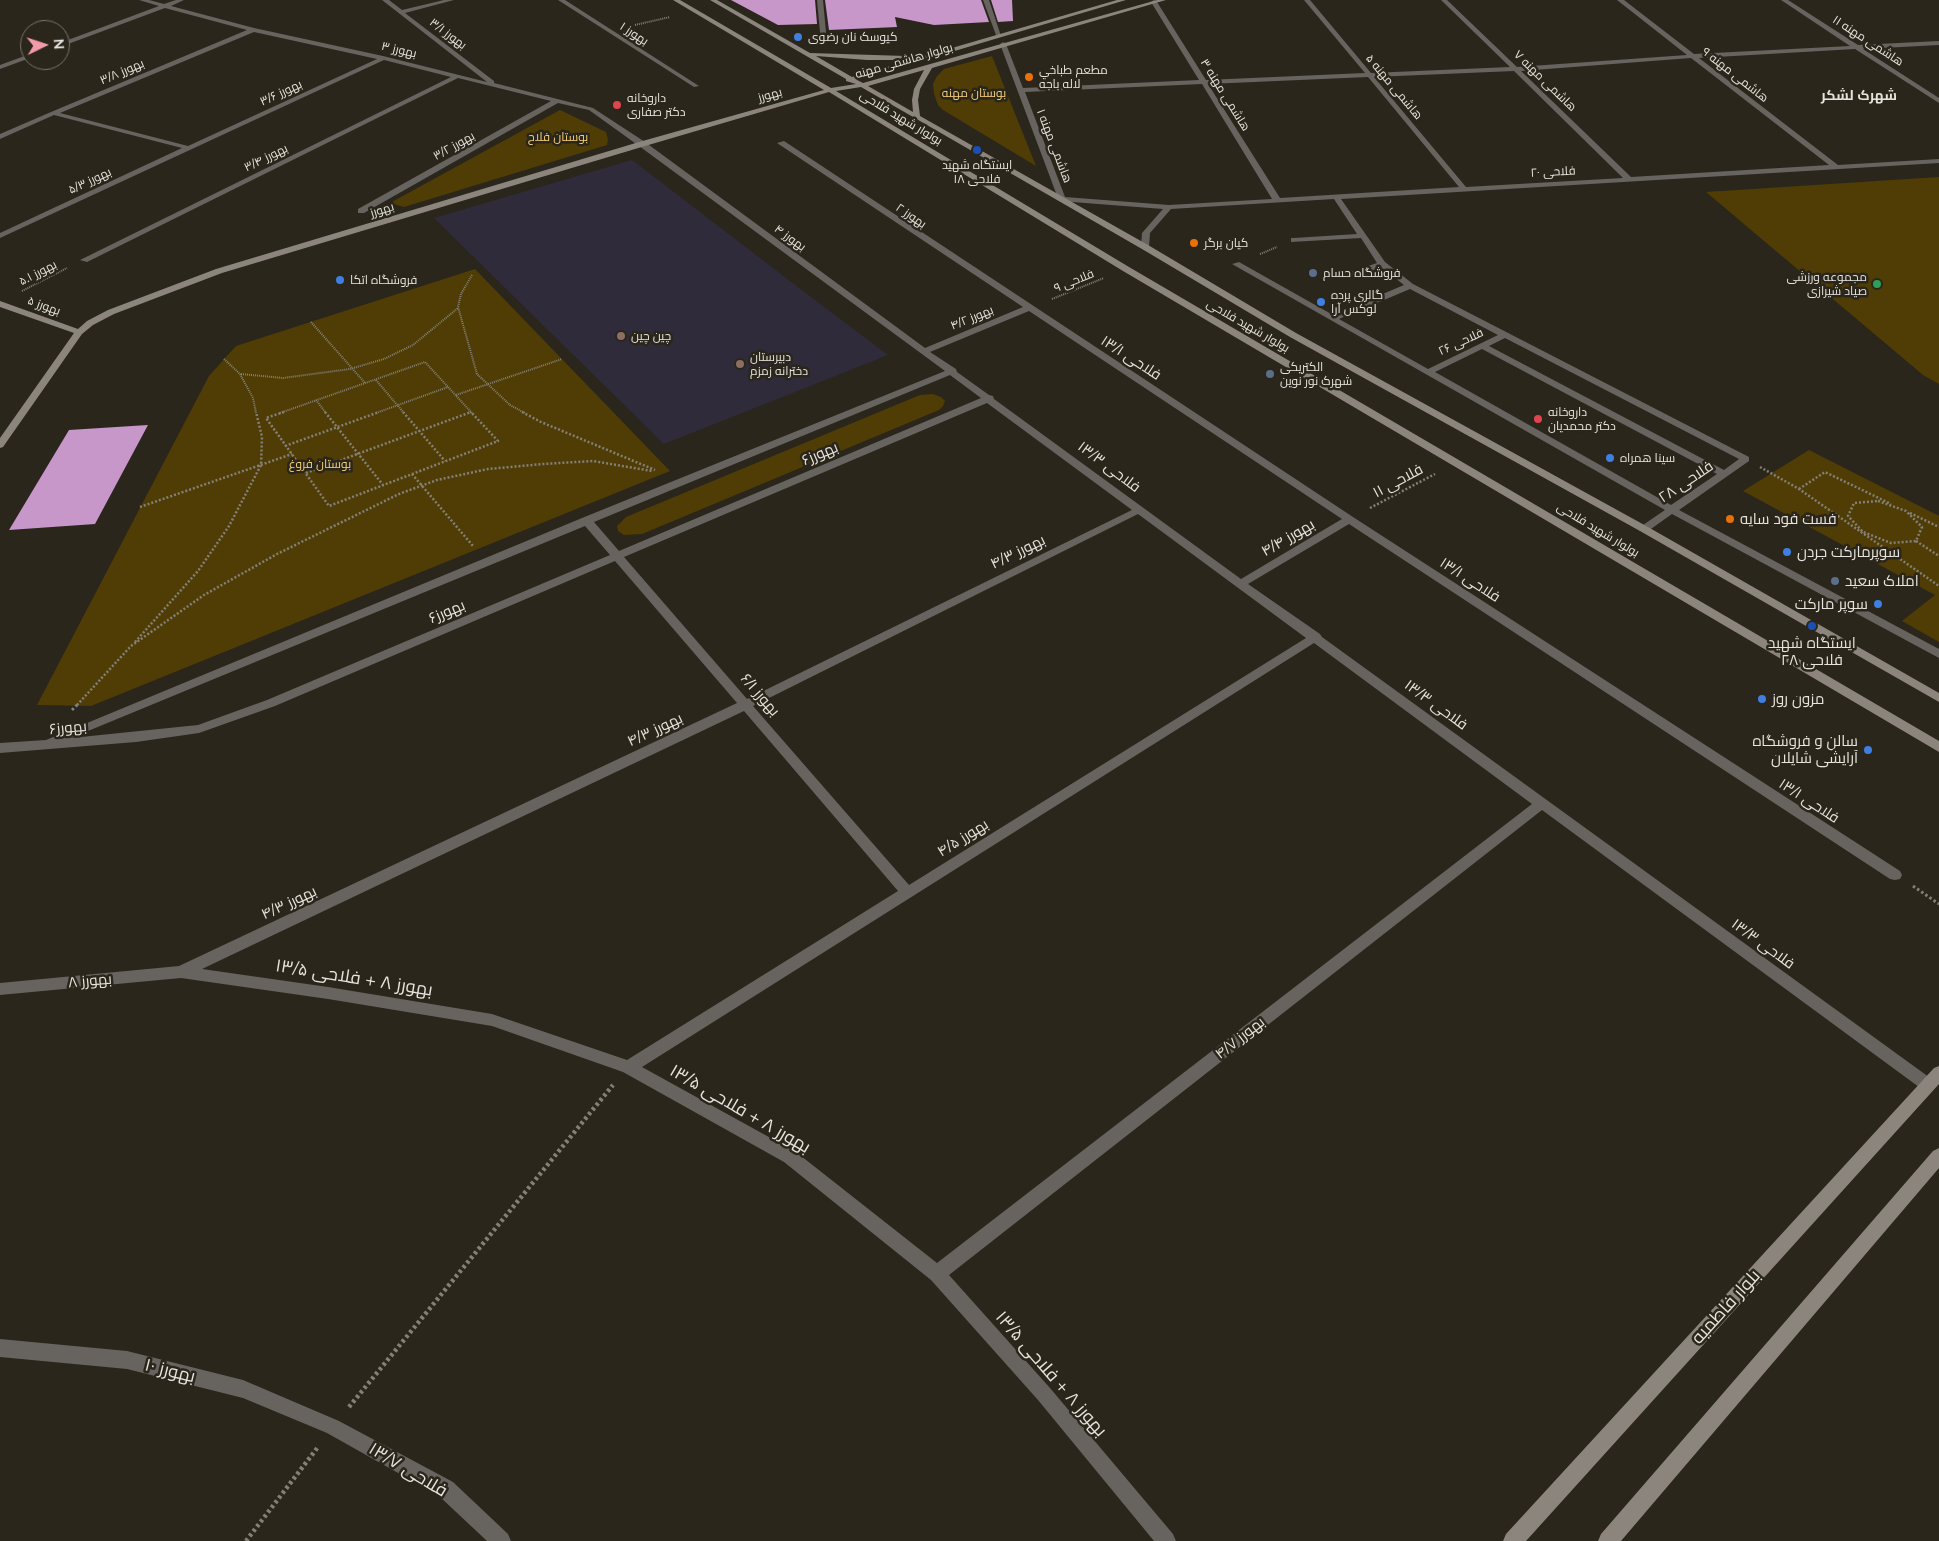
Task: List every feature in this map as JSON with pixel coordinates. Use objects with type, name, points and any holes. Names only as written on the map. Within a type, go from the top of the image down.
[{"type":"main road","name":"بولوار شهید فلاحی","points":[[676,0],[830,90],[1126,269],[1939,747]]},
{"type":"main road","name":"بولوار شهید فلاحی","points":[[713,0],[1062,199],[1293,335],[1644,529],[1939,698]]},
{"type":"main road","name":"بولوار هاشمی مهنه","points":[[830,90],[851,78],[1123,0]]},
{"type":"main road","name":"بولوار هاشمی مهنه","points":[[830,90],[864,85],[1163,0]]},
{"type":"main road","points":[[809,54],[867,58],[921,58]]},
{"type":"main road","points":[[917,116],[915,100],[917,88],[922,76],[931,65]]},
{"type":"main road","name":"بهورز","points":[[0,445],[79,332],[90,323],[111,312],[219,271],[642,144],[830,90]]},
{"type":"main road","name":"بهورز ۵","points":[[0,304],[79,332]]},
{"type":"main road","name":"بلوار فاطمیه","points":[[1513,1541],[1933,1079]]},
{"type":"main road","points":[[1608,1541],[1939,1156]]},
{"type":"street","name":"بهورز ۳","points":[[142,0],[253,30],[383,58],[591,109],[642,144]]},
{"type":"street","points":[[70,41],[181,0]]},
{"type":"street","name":"بهورز ۳/۱","points":[[385,0],[498,86]]},
{"type":"street","points":[[400,12],[451,0]]},
{"type":"street","name":"بهورز ۱","points":[[561,0],[696,86]]},
{"type":"street","points":[[820,0],[824,43]]},
{"type":"street","points":[[986,0],[999,35]]},
{"type":"street","name":"هاشمی مهنه ۵","points":[[1307,0],[1464,189]]},
{"type":"street","name":"هاشمی مهنه ۷","points":[[1444,0],[1629,179]]},
{"type":"street","name":"هاشمی مهنه ۹","points":[[1620,0],[1836,167]]},
{"type":"street","name":"هاشمی مهنه ۱۱","points":[[1784,0],[1939,101]]},
{"type":"street","name":"هاشمی مهنه ۳","points":[[1154,2],[1278,200]]},
{"type":"street","name":"بهورز ۳/۸","points":[[0,137],[253,30]]},
{"type":"street","points":[[1021,90],[1516,69],[1692,56],[1939,43]]},
{"type":"street","name":"هاشمی مهنه ۱","points":[[1003,44],[1062,199]]},
{"type":"street","name":"بهورز ۳/۶","points":[[189,148],[383,58]]},
{"type":"street","points":[[0,67],[20,60]]},
{"type":"street","name":"بهورز ۳/۴","points":[[84,260],[458,76]]},
{"type":"street","name":"بهورز ۳/۲","points":[[361,211],[557,101]]},
{"type":"street","points":[[54,113],[189,148]]},
{"type":"street","name":"بهورز ۲","points":[[781,143],[1028,308]]},
{"type":"street","name":"بهورز ۴","points":[[642,144],[925,351]]},
{"type":"street","name":"بهورز ۵/۳","points":[[0,236],[189,148]]},
{"type":"street","name":"فلاحی ۲۰","points":[[1062,199],[1169,207],[1939,161]]},
{"type":"street","points":[[1336,197],[1382,264],[1410,286],[1746,459]]},
{"type":"street","points":[[1145,247],[1146,233],[1169,207]]},
{"type":"street","points":[[1294,240],[1362,236]]},
{"type":"street","points":[[1236,264],[1672,510],[1939,654]]},
{"type":"street","points":[[1354,274],[1382,264]]},
{"type":"street","points":[[1333,318],[1410,286]]},
{"type":"street","name":"بهورز ۴/۲","points":[[925,351],[1028,308]]},
{"type":"street","name":"فلاحی ۱۳/۱","points":[[1028,308],[1895,875]]},
{"type":"street","name":"فلاحی ۲۶","points":[[1428,372],[1505,336]]},
{"type":"street","points":[[1483,346],[1724,474]]},
{"type":"street","name":"فلاحی ۱۳/۳","points":[[925,351],[1139,510],[1242,583],[1542,803],[1933,1079]]},
{"type":"street","name":"بهورز۶","points":[[39,746],[953,371]]},
{"type":"street","name":"بهورز۶","points":[[39,746],[199,730],[271,703],[990,398]]},
{"type":"street","name":"فلاحی ۲۸","points":[[1644,529],[1746,459]]},
{"type":"street","name":"بهورز ۴/۳","points":[[181,972],[747,704],[1139,510]]},
{"type":"street","name":"بهورز ۴/۴","points":[[1242,583],[1349,519]]},
{"type":"street","name":"بهورز ۶/۱","points":[[586,520],[908,892]]},
{"type":"street","name":"بهورز ۴/۵","points":[[628,1067],[1316,637]]},
{"type":"street","points":[[0,748],[39,746]]},
{"type":"street","name":"بهورز ۴/۷","points":[[937,1274],[1542,803]]},
{"type":"street","name":"بهورز ۸","points":[[0,989],[181,972]]},
{"type":"street","name":"بهورز ۸ + فلاحی ۱۳/۵","points":[[181,972],[328,993],[492,1020],[628,1067],[790,1157],[937,1274],[1044,1394],[1166,1541]]},
{"type":"street","name":"بهورز ۱۰","points":[[0,1348],[128,1360],[243,1389],[333,1427]]},
{"type":"street","name":"فلاحی ۱۳/۷","points":[[333,1427],[446,1490],[501,1541]]},
{"type":"path","points":[[610,31],[695,11]]},
{"type":"path","name":"بهورز ۵.۱","points":[[17,294],[84,260]]},
{"type":"path","name":"فلاحی ۹","points":[[1028,308],[1126,269]]},
{"type":"path","points":[[131,646],[204,594],[277,554],[399,494],[437,480],[488,469],[593,461],[662,473],[541,422],[510,405],[477,374],[458,307],[461,294],[472,275]]},
{"type":"path","points":[[240,374],[283,378],[350,369],[384,359],[413,345],[458,307]]},
{"type":"path","points":[[311,322],[365,384]]},
{"type":"path","points":[[456,396],[562,358]]},
{"type":"path","points":[[72,710],[198,571],[230,526],[261,465],[262,437],[253,398],[240,374],[224,359]]},
{"type":"path","points":[[425,362],[498,441],[329,506],[266,418],[376,380],[425,362]]},
{"type":"path","points":[[376,380],[445,461]]},
{"type":"path","points":[[285,446],[448,387]]},
{"type":"path","points":[[316,400],[382,485]]},
{"type":"path","points":[[306,473],[471,412]]},
{"type":"path","points":[[140,507],[292,454]]},
{"type":"path","points":[[1746,459],[1799,489],[1939,586]]},
{"type":"path","name":"فلاحی ۱۱","points":[[1349,519],[1457,462]]},
{"type":"path","points":[[1799,489],[1825,472],[1939,527]]},
{"type":"path","points":[[412,474],[486,561]]},
{"type":"path","points":[[1916,540],[1922,527],[1906,511],[1878,501],[1854,503],[1848,516],[1863,532],[1891,543],[1916,540],[1939,556]]},
{"type":"path","points":[[1895,875],[1939,904]]},
{"type":"path","points":[[246,1541],[333,1427],[628,1067]]},
{"type":"shaded area","points":[[632,160],[888,355],[664,444],[434,218]]},
{"type":"green space","name":"بوستان مهنه","points":[[992,56],[1036,166],[943,110],[938,105],[933,84],[937,76],[944,69]]},
{"type":"green space","name":"بوستان فلاح","points":[[560,110],[606,132],[607,145],[404,207],[390,203]]},
{"type":"green space","name":"مجموعه ورزشی صیاد شیرازی","points":[[1939,177],[1939,384],[1923,375],[1706,192]]},
{"type":"green space","name":"بوستان فروغ","points":[[475,269],[670,471],[91,706],[37,705],[209,376],[236,346]]},
{"type":"green space","points":[[933,394],[945,401],[939,410],[642,534],[624,535],[618,531],[617,526],[626,517],[920,395]]},
{"type":"green space","points":[[1809,450],[1939,516],[1939,642],[1902,621],[1935,595],[1743,491]]},
{"type":"building","points":[[731,0],[815,0],[817,24],[778,25]]},
{"type":"building","points":[[825,0],[981,0],[989,22],[934,25],[895,17],[897,27],[829,30]]},
{"type":"building","points":[[991,0],[1012,0],[1013,21],[998,22]]},
{"type":"building","points":[[148,425],[95,524],[9,530],[69,430]]},
{"type":"place","name":"کیوسک نان رضوی","points":[[798,37]]},
{"type":"place","name":"مطعم طباخي لاله باجه","points":[[1029,77]]},
{"type":"place","name":"داروخانه دکتر صفاری","points":[[617,105]]},
{"type":"place","name":"ایستگاه شهید فلاحی ۱۸","points":[[977,150]]},
{"type":"place","name":"کیان برگر","points":[[1194,243]]},
{"type":"place","name":"فروشگاه حسام","points":[[1313,273]]},
{"type":"place","name":"فروشگاه اتکا","points":[[340,280]]},
{"type":"place","name":"مجموعه ورزشی صیاد شیرازی","points":[[1877,284]]},
{"type":"place","name":"گالری پرده لوکس آرا","points":[[1321,302]]},
{"type":"place","name":"چین چین","points":[[621,336]]},
{"type":"place","name":"دبیرستان دخترانه زمزم","points":[[740,364]]},
{"type":"place","name":"الکتریکی شهرک نور نوین","points":[[1270,374]]},
{"type":"place","name":"داروخانه دکتر محمدیان","points":[[1538,419]]},
{"type":"place","name":"سینا همراه","points":[[1610,458]]},
{"type":"place","name":"فست فود سایه","points":[[1730,519]]},
{"type":"place","name":"سوپرمارکت جردن","points":[[1787,552]]},
{"type":"place","name":"املاک سعید","points":[[1835,581]]},
{"type":"place","name":"سوپر مارکت","points":[[1878,604]]},
{"type":"place","name":"ایستگاه شهید فلاحی ۲۸","points":[[1812,626]]},
{"type":"place","name":"مزون روز","points":[[1762,699]]},
{"type":"place","name":"سالن و فروشگاه آرایشی شایلان","points":[[1868,750]]},
{"type":"district","name":"شهرک لشکر","points":[[1859,96]]}]
